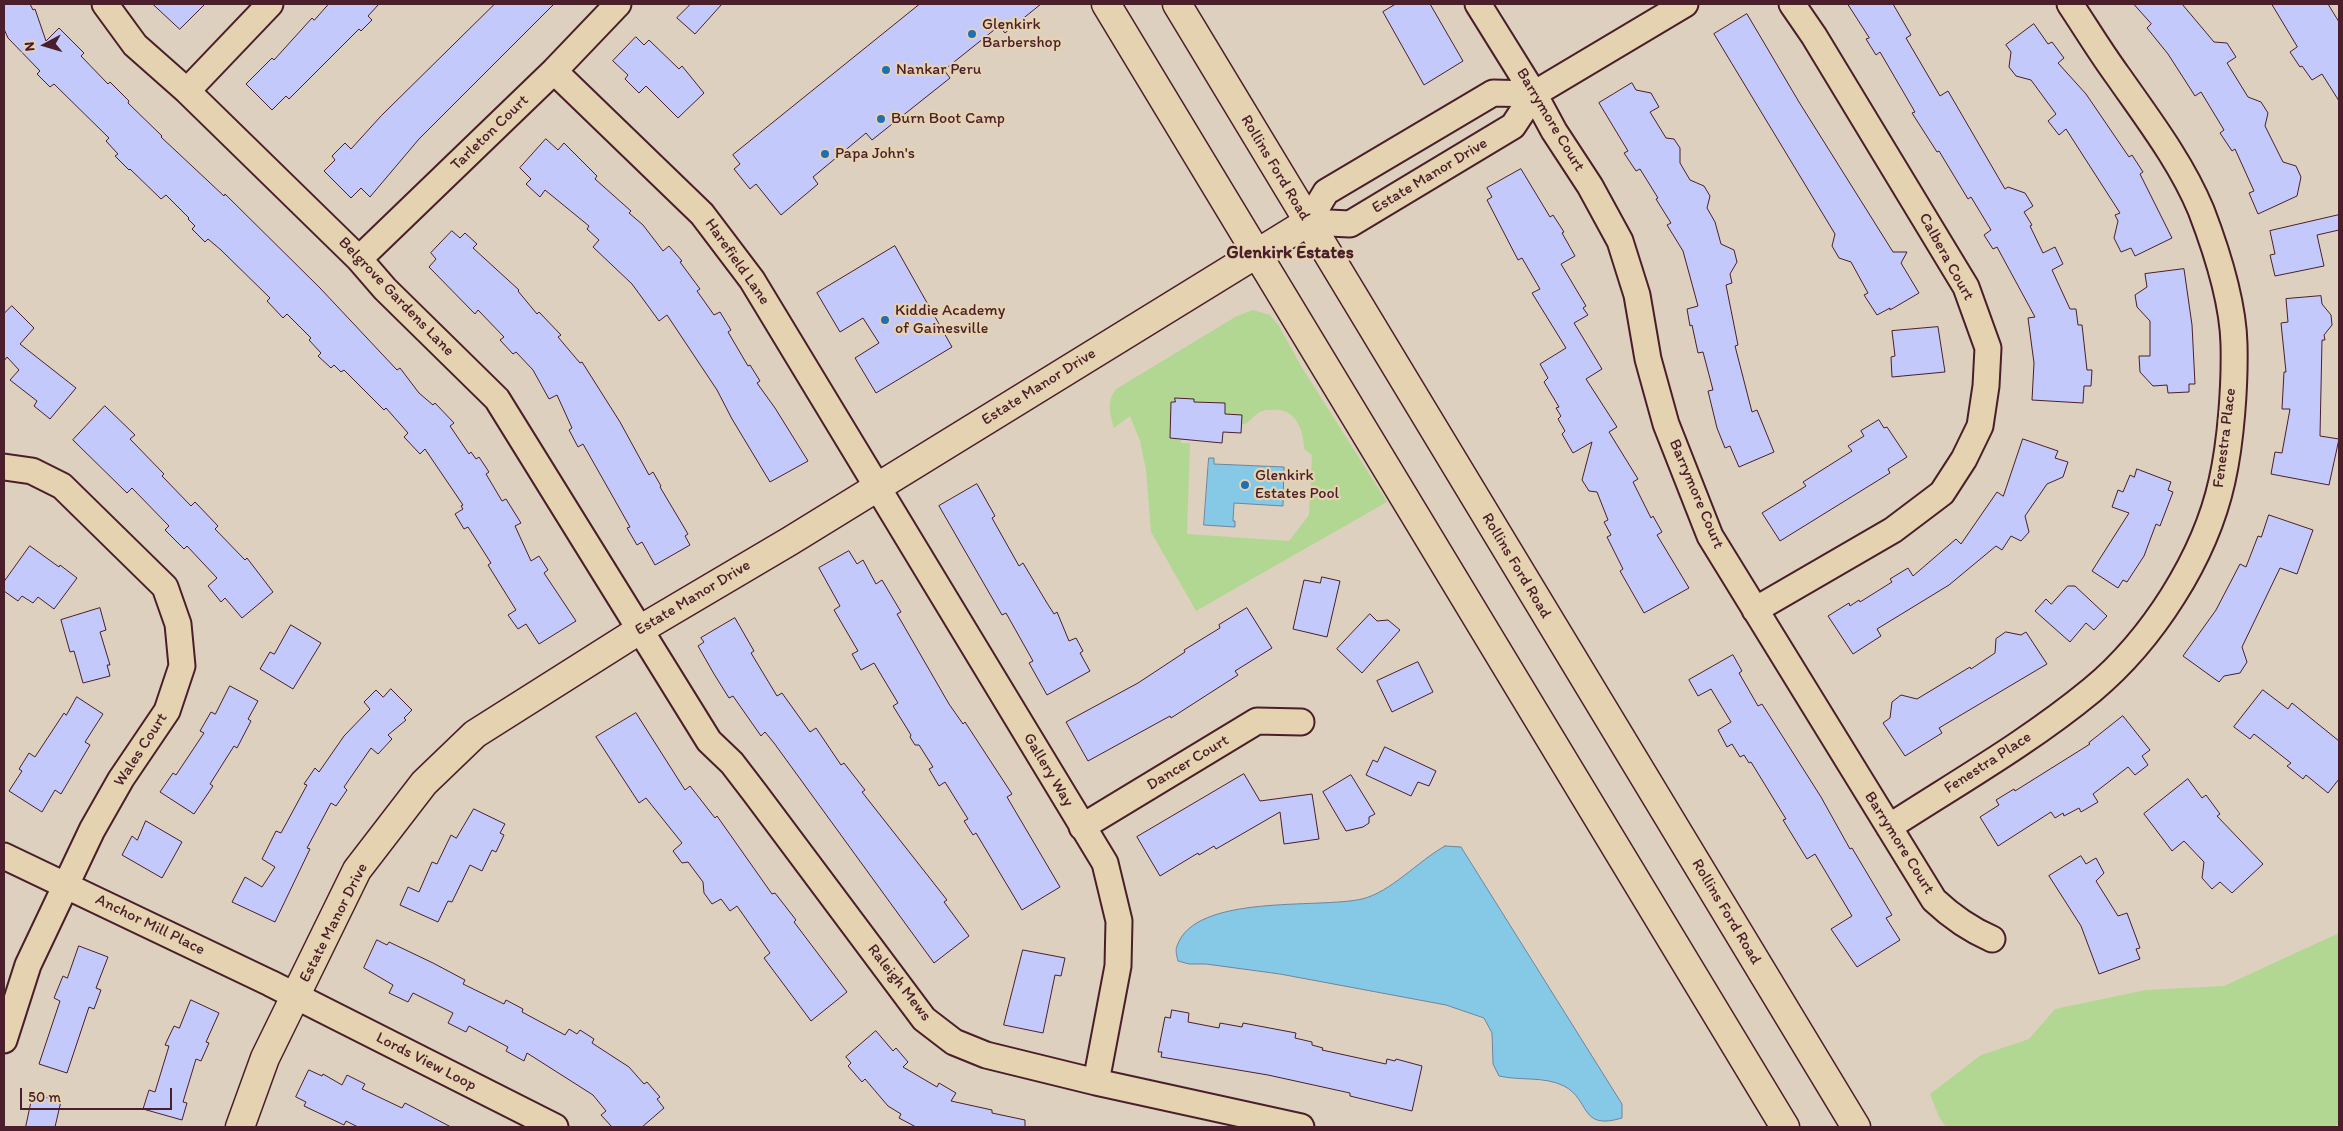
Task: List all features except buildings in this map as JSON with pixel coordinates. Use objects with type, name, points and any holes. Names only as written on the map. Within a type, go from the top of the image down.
[{"type":"main road","points":[[1106,4],[1785,1127]]},
{"type":"main road","name":"Rollins Ford Road","points":[[1177,4],[1856,1127]]},
{"type":"main road","name":"Estate Manor Drive","points":[[240,1127],[265,1058],[357,870],[424,783],[475,734],[641,629],[877,487],[1308,222]]},
{"type":"street","name":"Belgrove Gardens Lane","points":[[105,4],[135,45],[187,92],[360,259],[385,289],[497,399],[641,629]]},
{"type":"street","points":[[187,92],[270,4]]},
{"type":"street","name":"Tarleton Court","points":[[360,259],[554,71],[618,4]]},
{"type":"street","name":"Barrymore Court","points":[[1478,4],[1534,94],[1554,131],[1590,186],[1620,241],[1637,295],[1648,359],[1666,424],[1710,536],[1934,900],[1953,918],[1971,930],[1992,939]]},
{"type":"street","name":"Estate Manor Drive","points":[[1534,94],[1493,93],[1326,192],[1308,222],[1350,224],[1513,126],[1534,94],[1685,4]]},
{"type":"street","name":"Calbera Court","points":[[1755,610],[1893,530],[1942,493],[1964,459],[1980,426],[1986,386],[1988,348],[1966,287],[1814,36],[1792,4]]},
{"type":"street","name":"Fenestra Place","points":[[1889,827],[2048,724],[2093,688],[2136,646],[2175,594],[2203,538],[2222,482],[2231,420],[2234,343],[2227,291],[2201,210],[2163,140],[2116,74],[2070,4]]},
{"type":"street","name":"Harefield Lane","points":[[554,71],[702,214],[752,280],[877,487]]},
{"type":"street","name":"Wales Court","points":[[4,467],[32,471],[62,486],[165,587],[178,624],[182,666],[167,711],[121,779],[92,830],[28,965],[4,1040]]},
{"type":"street","name":"Gallery Way","points":[[877,487],[1105,864],[1119,920],[1118,966],[1096,1082]]},
{"type":"street","name":"Raleigh Mews","points":[[641,629],[709,740],[732,764],[755,793],[924,1019],[954,1042],[986,1056],[1301,1127]]},
{"type":"street","name":"Dancer Court","points":[[1082,827],[1257,721],[1301,722]]},
{"type":"street","name":"Anchor Mill Place","points":[[4,856],[296,996]]},
{"type":"street","name":"Lords View Loop","points":[[296,996],[555,1127]]},
{"type":"green space","points":[[1253,310],[1270,315],[1279,326],[1301,366],[1387,502],[1196,611],[1151,532],[1146,470],[1140,441],[1130,416],[1114,428],[1110,413],[1110,403],[1116,389],[1237,316]],"holes":[[[1176,398],[1193,399],[1193,405],[1205,402],[1225,403],[1225,414],[1242,415],[1241,425],[1247,423],[1260,412],[1267,410],[1287,412],[1297,421],[1302,434],[1304,449],[1312,455],[1309,515],[1289,541],[1187,534],[1190,443],[1181,443],[1181,439],[1170,438],[1171,402],[1175,402]]]},
{"type":"green space","points":[[2339,933],[2339,1124],[2332,1127],[1946,1127],[1939,1117],[1930,1094],[1981,1055],[2029,1039],[2055,1009],[2146,990],[2224,986]]},
{"type":"water","name":"Glenkirk Estates Pool","points":[[1209,458],[1214,458],[1214,464],[1284,467],[1283,506],[1234,503],[1233,521],[1235,521],[1235,527],[1204,525]]},
{"type":"water","points":[[1445,846],[1461,847],[1622,1104],[1622,1118],[1608,1121],[1592,1117],[1572,1092],[1556,1083],[1499,1076],[1493,1064],[1492,1033],[1484,1018],[1446,1005],[1280,974],[1206,964],[1189,964],[1178,961],[1176,948],[1188,929],[1207,918],[1232,910],[1260,906],[1342,902],[1362,899],[1394,883]]},
{"type":"place","name":"Glenkirk Barbershop","points":[[972,34]]},
{"type":"place","name":"Nankar Peru","points":[[886,70]]},
{"type":"place","name":"Burn Boot Camp","points":[[881,119]]},
{"type":"place","name":"Papa John's","points":[[825,154]]},
{"type":"place","name":"Kiddie Academy of Gainesville","points":[[885,320]]},
{"type":"place","name":"Glenkirk Estates Pool","points":[[1245,485]]},
{"type":"district","name":"Glenkirk Estates","points":[[1290,253]]}]
